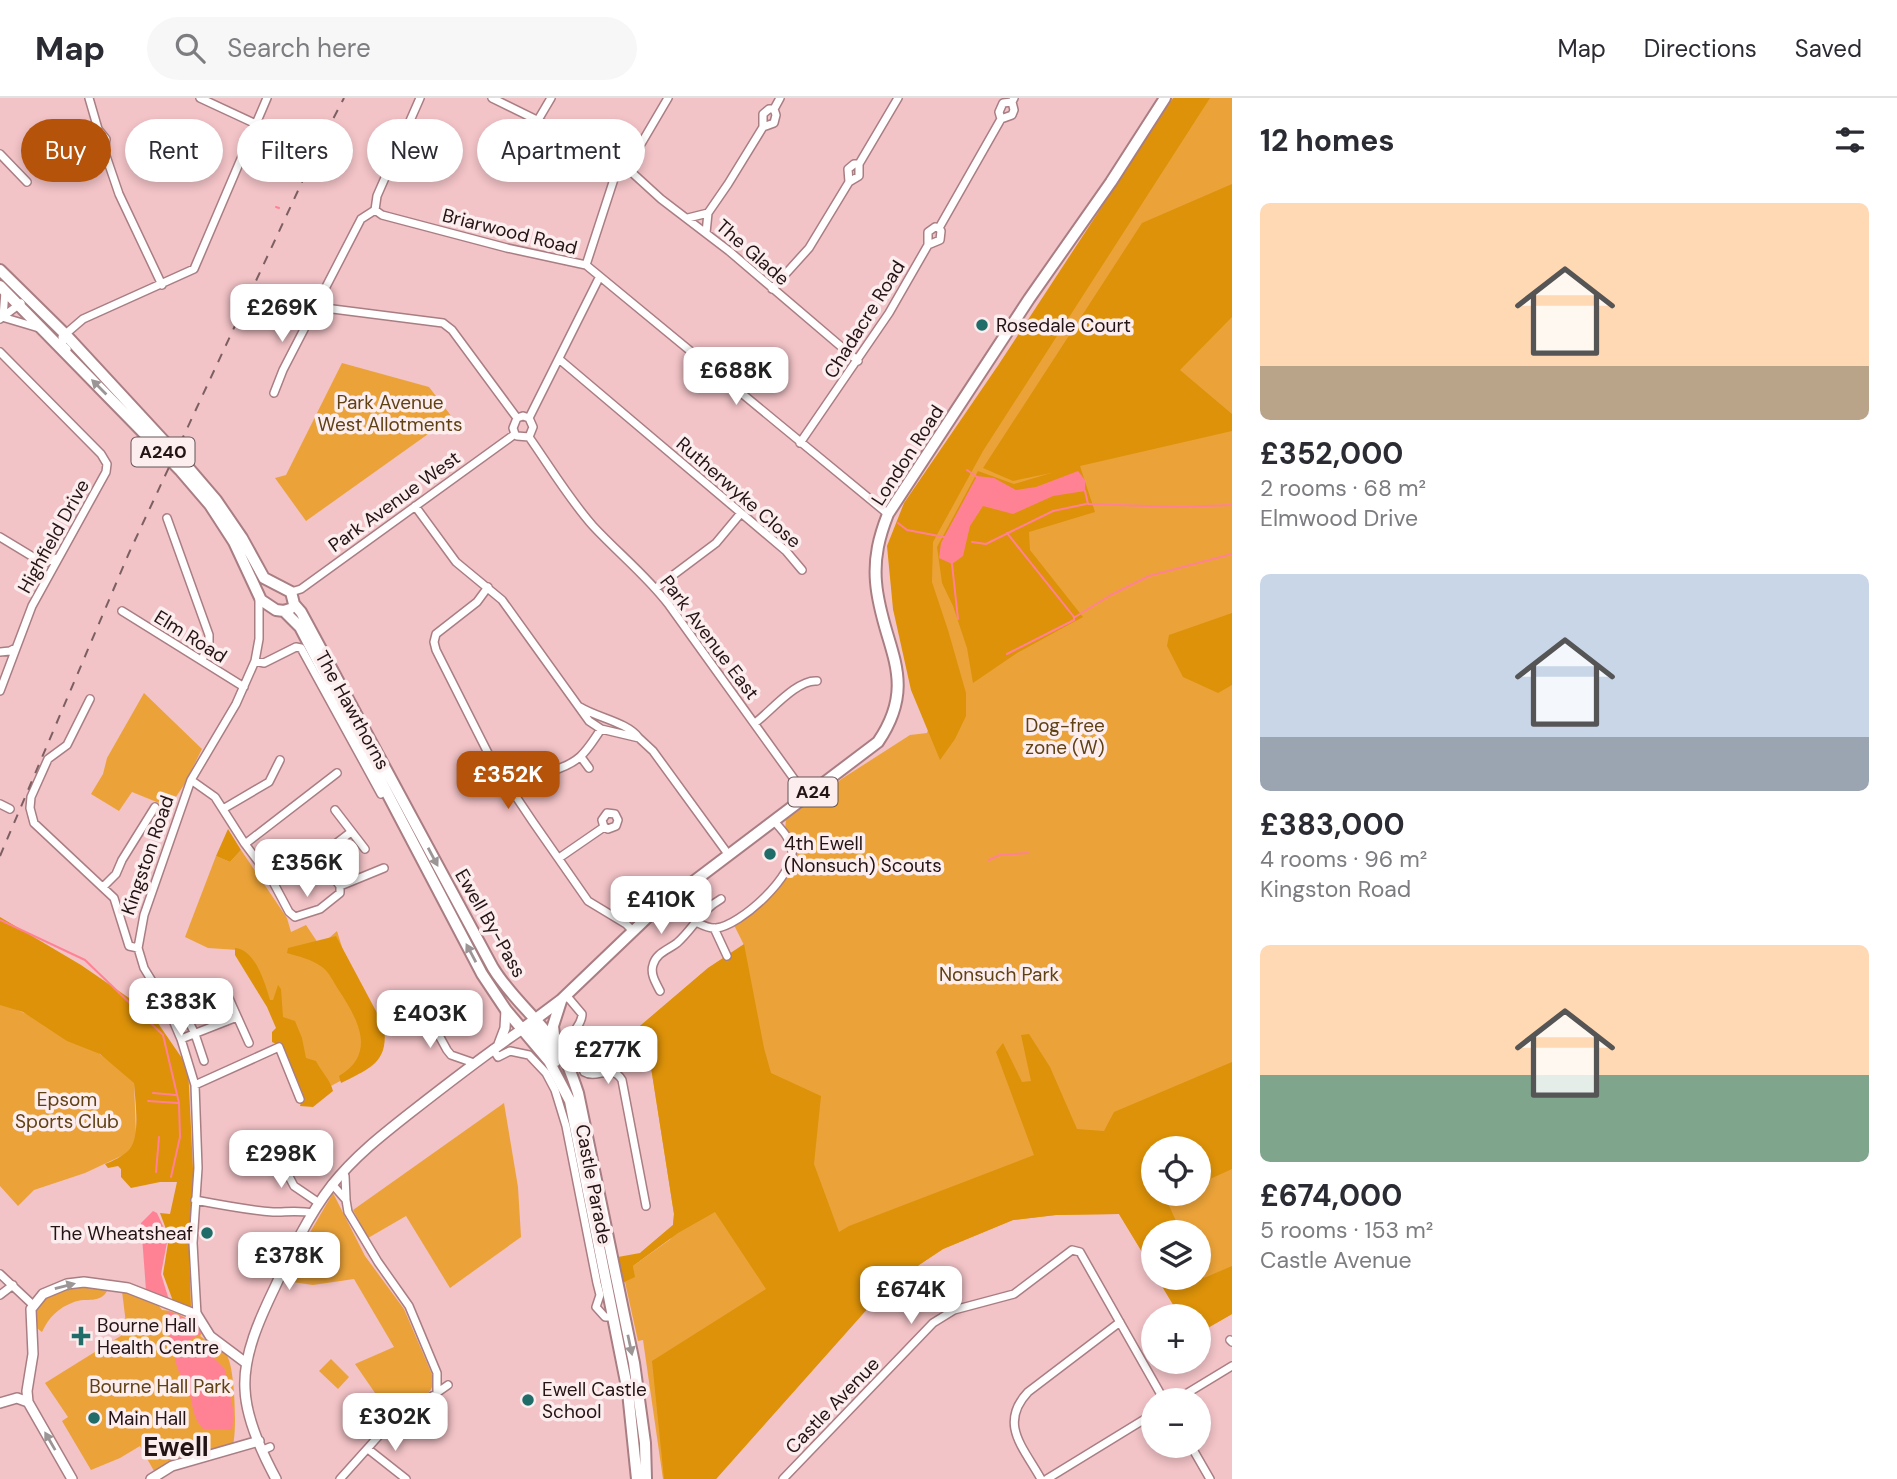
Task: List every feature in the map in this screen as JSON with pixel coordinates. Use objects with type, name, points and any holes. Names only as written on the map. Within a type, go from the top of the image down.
[{"type":"highway","name":"London Road","points":[[522,1030],[564,997],[652,913],[872,748],[886,730],[896,706],[899,687],[876,584],[877,548],[888,514],[1165,98]]},
{"type":"highway","name":"Kingston Road","points":[[0,270],[41,328],[180,470],[210,505],[234,542],[259,595]]},
{"type":"highway","name":"Kingston Road","points":[[3,289],[65,334],[187,465],[216,500],[242,538],[259,571],[272,584]]},
{"type":"highway","points":[[272,584],[291,592],[294,604],[279,610],[265,604],[259,595],[265,586],[272,584]]},
{"type":"highway","name":"Ewell By-Pass","points":[[294,604],[301,612],[503,984],[555,1042],[569,1068],[578,1093],[634,1363],[646,1479]]},
{"type":"highway","name":"Ewell By-Pass","points":[[279,610],[300,627],[482,974],[506,1010],[549,1061],[563,1084],[570,1101],[628,1392],[637,1479]]},
{"type":"highway","points":[[503,984],[506,998],[523,1022],[522,1030]]},
{"type":"highway","points":[[555,1042],[554,1022],[564,997]]},
{"type":"highway","points":[[536,1020],[532,1029],[556,1061],[563,1084]]},
{"type":"main road","points":[[496,1048],[505,1028],[506,1010]]},
{"type":"main road","name":"London Road","points":[[276,1479],[266,1449],[259,1441],[245,1392],[246,1363],[269,1299],[313,1213],[332,1184],[365,1149],[474,1063],[522,1030]]},
{"type":"main road","points":[[72,1479],[28,1402],[27,1382],[33,1360],[30,1320],[33,1305],[43,1294],[60,1286],[100,1279],[128,1288],[197,1315],[210,1336],[246,1363]]},
{"type":"main road","points":[[10,1399],[27,1382]]},
{"type":"main road","points":[[0,1403],[10,1399],[28,1402]]},
{"type":"main road","points":[[150,1479],[172,1466],[259,1441]]},
{"type":"street","points":[[89,98],[98,129],[106,139],[104,150],[119,194],[162,285]]},
{"type":"street","points":[[200,98],[245,119]]},
{"type":"street","points":[[258,119],[267,98]]},
{"type":"street","points":[[274,393],[360,219],[375,210],[377,196],[420,98]]},
{"type":"street","points":[[492,98],[536,119]]},
{"type":"street","points":[[539,119],[551,98]]},
{"type":"street","points":[[645,137],[668,98]]},
{"type":"street","points":[[763,127],[774,122],[774,109],[780,98]]},
{"type":"street","points":[[772,289],[809,248],[849,182],[859,176],[859,164],[898,98]]},
{"type":"street","name":"Chadacre Road","points":[[928,245],[940,240],[939,228],[1002,119],[1012,116],[1013,100]]},
{"type":"street","points":[[706,233],[708,213],[763,127],[763,114],[774,109]]},
{"type":"street","points":[[0,154],[21,176]]},
{"type":"street","points":[[849,182],[848,169],[859,164]]},
{"type":"street","points":[[72,360],[70,352],[62,342],[65,334],[83,319],[188,273],[196,265],[237,169]]},
{"type":"street","points":[[586,265],[613,182]]},
{"type":"street","name":"The Glade","points":[[642,182],[858,361]]},
{"type":"street","name":"Briarwood Road","points":[[375,210],[382,215],[508,248],[586,265],[888,514]]},
{"type":"street","points":[[688,218],[708,213]]},
{"type":"street","name":"Chadacre Road","points":[[800,443],[889,313],[928,245],[928,232],[935,227],[939,228]]},
{"type":"street","points":[[529,418],[600,278]]},
{"type":"street","points":[[1,318],[3,289]]},
{"type":"street","points":[[1,318],[22,302]]},
{"type":"street","points":[[317,307],[443,323],[458,337],[517,418]]},
{"type":"street","points":[[1,318],[41,328]]},
{"type":"street","name":"Highfield Drive","points":[[0,352],[101,454],[107,464],[106,472],[47,576],[0,691]]},
{"type":"street","name":"Rutherwyke Close","points":[[559,359],[786,551],[802,570]]},
{"type":"street","points":[[517,418],[529,418],[533,427],[529,437],[515,434],[513,428],[517,418]]},
{"type":"street","name":"Park Avenue West","points":[[291,592],[301,589],[515,434]]},
{"type":"street","name":"Park Avenue East","points":[[529,437],[592,525],[656,588],[807,797]]},
{"type":"street","points":[[415,506],[456,562],[502,600],[589,721],[601,729],[639,738]]},
{"type":"street","points":[[656,588],[716,542],[741,513]]},
{"type":"street","points":[[167,518],[209,635],[202,660]]},
{"type":"street","points":[[0,537],[43,563],[47,576]]},
{"type":"street","points":[[43,563],[57,558]]},
{"type":"street","points":[[488,587],[477,602],[441,628],[434,642],[492,761],[588,901],[619,919],[633,931]]},
{"type":"street","name":"Kingston Road","points":[[138,948],[144,915],[191,780],[244,687],[255,661],[259,595]]},
{"type":"street","points":[[259,620],[265,613],[279,610]]},
{"type":"street","name":"Elm Road","points":[[122,611],[244,687]]},
{"type":"street","points":[[0,653],[10,652],[16,647]]},
{"type":"street","name":"The Hawthorns","points":[[255,661],[264,663],[296,647],[301,648],[381,794]]},
{"type":"street","points":[[0,653],[8,668]]},
{"type":"street","points":[[755,723],[789,694],[810,680],[817,681]]},
{"type":"street","points":[[90,699],[67,745],[48,759],[31,797],[30,808],[34,823],[114,898],[129,946],[138,948],[144,968],[166,1004],[181,1039],[195,1084],[198,1129],[193,1243],[197,1315]]},
{"type":"street","points":[[576,705],[624,726],[653,751],[728,854]]},
{"type":"street","points":[[549,772],[569,766],[581,757],[601,729]]},
{"type":"street","points":[[581,757],[589,768]]},
{"type":"street","points":[[223,809],[268,782],[280,760]]},
{"type":"street","points":[[245,844],[337,773]]},
{"type":"street","points":[[191,780],[215,797],[295,918],[326,905],[340,893],[340,886],[320,861],[321,855],[351,832]]},
{"type":"street","points":[[0,804],[10,808]]},
{"type":"street","points":[[103,887],[116,874],[155,807]]},
{"type":"street","points":[[335,810],[365,849]]},
{"type":"street","points":[[696,922],[709,928],[726,926],[769,894],[787,871],[792,858],[792,848],[775,821]]},
{"type":"street","points":[[559,858],[604,827]]},
{"type":"street","points":[[340,886],[384,868]]},
{"type":"street","points":[[660,991],[652,971],[653,962],[688,932],[711,905],[721,900]]},
{"type":"street","points":[[714,928],[727,956]]},
{"type":"street","points":[[223,985],[249,1042]]},
{"type":"street","points":[[564,997],[582,1014],[581,1023],[572,1033],[571,1039],[584,1072],[591,1075],[611,1071],[622,1080],[646,1206]]},
{"type":"street","points":[[419,999],[451,1055],[474,1063]]},
{"type":"street","points":[[180,1004],[195,1034],[204,1061]]},
{"type":"street","points":[[181,1039],[237,1017]]},
{"type":"street","points":[[195,1084],[279,1047],[300,1100]]},
{"type":"street","name":"Castle Parade","points":[[496,1048],[498,1056],[516,1051],[530,1055],[537,1060],[555,1090],[566,1126],[600,1295],[596,1307],[605,1317],[613,1317]]},
{"type":"street","points":[[566,1126],[579,1144]]},
{"type":"street","points":[[274,1148],[294,1185],[319,1203]]},
{"type":"street","points":[[343,1172],[348,1212],[409,1306],[437,1373],[437,1392]]},
{"type":"street","points":[[332,1184],[346,1200]]},
{"type":"street","points":[[195,1200],[257,1210],[299,1210],[313,1213]]},
{"type":"street","name":"Castle Avenue","points":[[783,1479],[945,1313],[1014,1294],[1069,1252],[1080,1252],[1119,1322]]},
{"type":"street","points":[[0,1274],[33,1305]]},
{"type":"street","points":[[0,1295],[13,1285]]},
{"type":"street","points":[[1141,1421],[1044,1479],[1014,1428],[1014,1414],[1028,1392],[1119,1322],[1157,1388]]},
{"type":"street","points":[[1196,1388],[1232,1366]]},
{"type":"street","points":[[340,1479],[393,1422],[448,1385]]},
{"type":"street","points":[[368,1449],[406,1479]]},
{"type":"street","points":[[1198,1458],[1210,1479]]},
{"type":"green space","name":"Nonsuch Park","points":[[1176,98],[1232,98],[1232,1314],[1211,1326],[1211,1304],[1173,1304],[1164,1290],[1211,1290],[1211,1220],[1141,1220],[1141,1250],[1119,1214],[1056,1215],[1013,1220],[943,1249],[919,1265],[869,1307],[716,1479],[663,1479],[643,1340],[638,1341],[625,1282],[634,1277],[633,1266],[672,1238],[640,1253],[673,1225],[674,1214],[650,1061],[640,1026],[708,968],[744,945],[734,925],[775,893],[788,874],[795,844],[785,829],[786,820],[843,778],[910,735],[927,733],[930,724],[893,609]]},
{"type":"green space","name":"Park Avenue West Allotments","points":[[342,363],[429,387],[452,417],[306,521],[275,478],[286,475]]},
{"type":"green space","points":[[144,693],[202,749],[184,785],[169,807],[132,792],[119,811],[91,794],[103,774],[107,758]]},
{"type":"green space","points":[[241,850],[287,918],[291,932],[306,925],[320,946],[337,931],[367,1028],[371,1064],[311,1097],[238,950],[208,948],[185,937],[216,856],[230,862]]},
{"type":"green space","name":"Epsom Sports Club","points":[[0,1004],[72,1036],[104,1057],[134,1082],[136,1135],[132,1151],[85,1173],[34,1190],[18,1206],[0,1186]]},
{"type":"green space","points":[[504,1103],[518,1187],[521,1237],[450,1288],[406,1216],[368,1238],[353,1210]]},
{"type":"green space","points":[[333,1193],[365,1256],[404,1309],[434,1379],[433,1386],[425,1397],[395,1416],[391,1416],[355,1364],[394,1347],[354,1279],[313,1285],[285,1281]]},
{"type":"green space","points":[[81,1285],[108,1289],[97,1299],[74,1302],[63,1307],[51,1317],[42,1332],[38,1329],[35,1318],[39,1303],[50,1294]]},
{"type":"green space","name":"Bourne Hall Park","points":[[122,1291],[144,1297],[162,1310],[184,1317],[199,1329],[202,1333],[200,1336],[227,1356],[232,1373],[234,1400],[233,1445],[182,1457],[154,1471],[140,1446],[91,1470],[62,1421],[68,1417],[45,1383],[127,1332]]},
{"type":"green space","points":[[331,1359],[349,1377],[338,1389],[319,1371]]},
{"type":"shaded area","points":[[1173,98],[1210,98],[983,451],[933,542],[932,582],[966,693],[966,716],[955,739],[940,760],[911,690],[893,609],[887,546],[904,503],[999,364]]},
{"type":"shaded area","points":[[1232,184],[1232,317],[1180,370],[1232,414],[1232,431],[1080,466],[1095,512],[1029,532],[1030,550],[1083,617],[1017,653],[973,683],[967,648],[942,583],[937,547],[978,471],[1014,484],[1051,473],[1013,481],[983,468],[1142,223]]},
{"type":"shaded area","points":[[1078,471],[1085,480],[1085,491],[1053,496],[1013,514],[983,506],[970,526],[963,556],[952,564],[939,558],[941,543],[977,476],[994,478],[1016,490],[1036,487]]},
{"type":"shaded area","points":[[1232,613],[1232,685],[1218,693],[1183,677],[1167,646],[1169,635]]},
{"type":"shaded area","points":[[228,829],[241,850],[230,862],[216,856]]},
{"type":"shaded area","points":[[0,917],[81,965],[151,1013],[188,1067],[194,1189],[189,1247],[191,1308],[173,1301],[163,1274],[169,1237],[160,1213],[170,1214],[177,1182],[160,1182],[131,1188],[121,1177],[121,1169],[118,1166],[108,1168],[105,1164],[124,1154],[133,1144],[136,1118],[134,1083],[100,1054],[67,1041],[23,1012],[0,1005]]},
{"type":"shaded area","points":[[336,936],[384,1026],[385,1038],[375,1063],[341,1083],[339,1076],[351,1067],[361,1046],[357,1023],[324,969],[310,960],[287,953],[288,948]]},
{"type":"shaded area","points":[[744,944],[771,1073],[821,1096],[814,1164],[839,1232],[1034,1155],[996,1052],[1003,1043],[1022,1082],[1031,1081],[1021,1035],[1029,1034],[1050,1067],[1077,1129],[1104,1131],[1114,1112],[1232,1062],[1232,1169],[1211,1179],[1211,1136],[1141,1136],[1141,1206],[1169,1206],[1176,1220],[1141,1220],[1141,1250],[1119,1214],[1056,1215],[1013,1220],[943,1249],[919,1265],[869,1307],[716,1479],[664,1479],[652,1361],[766,1289],[715,1212],[678,1233],[633,1266],[635,1277],[623,1283],[618,1257],[640,1253],[673,1225],[674,1214],[650,1061],[640,1026],[708,968]]},
{"type":"shaded area","points":[[235,948],[254,960],[270,1000],[273,1000],[278,985],[281,989],[283,1017],[295,1021],[306,1058],[316,1061],[330,1083],[333,1091],[313,1107],[300,1106],[303,1094],[283,1047],[272,1042],[272,1032],[276,1028],[267,1007],[235,955]]},
{"type":"shaded area","points":[[153,1211],[157,1213],[168,1237],[161,1274],[169,1300],[146,1290],[141,1223]]},
{"type":"shaded area","points":[[1232,1266],[1232,1314],[1211,1326],[1211,1304],[1173,1304],[1164,1290],[1211,1290],[1211,1275]]},
{"type":"shaded area","points":[[171,1312],[185,1318],[202,1333],[181,1345],[173,1343],[166,1313]]},
{"type":"shaded area","points":[[200,1344],[225,1369],[234,1414],[232,1430],[203,1429],[179,1372],[175,1358]]},
{"type":"waterway","points":[[967,470],[977,477]]},
{"type":"waterway","points":[[1085,491],[1088,504],[1178,507],[1232,505]]},
{"type":"waterway","points":[[972,542],[986,544],[1053,511],[1086,504]]},
{"type":"waterway","points":[[898,523],[907,530],[944,537]]},
{"type":"waterway","points":[[1007,533],[1074,617],[1074,620],[1007,654]]},
{"type":"waterway","points":[[1075,617],[1149,576],[1232,554]]},
{"type":"waterway","points":[[952,564],[958,619]]},
{"type":"waterway","points":[[989,860],[1000,855],[1028,853]]},
{"type":"waterway","points":[[0,920],[85,960],[163,1035],[179,1103],[180,1137],[171,1177]]},
{"type":"waterway","points":[[153,1093],[176,1095]]},
{"type":"waterway","points":[[148,1101],[178,1103]]},
{"type":"waterway","points":[[156,1172],[159,1137]]},
{"type":"railway","points":[[0,856],[129,553],[317,150],[344,98]]},
{"type":"place","name":"Rosedale Court","points":[[982,325]]},
{"type":"place","name":"4th Ewell (Nonsuch) Scouts","points":[[770,854]]},
{"type":"place","name":"The Wheatsheaf","points":[[207,1233]]},
{"type":"place","name":"Bourne Hall Health Centre","points":[[81,1336]]},
{"type":"place","name":"Ewell Castle School","points":[[528,1400]]},
{"type":"place","name":"Main Hall","points":[[94,1418]]},
{"type":"district","name":"Ewell","points":[[176,1447]]},
{"type":"park label","name":"Dog-free zone (W)","points":[[1065,736]]}]
